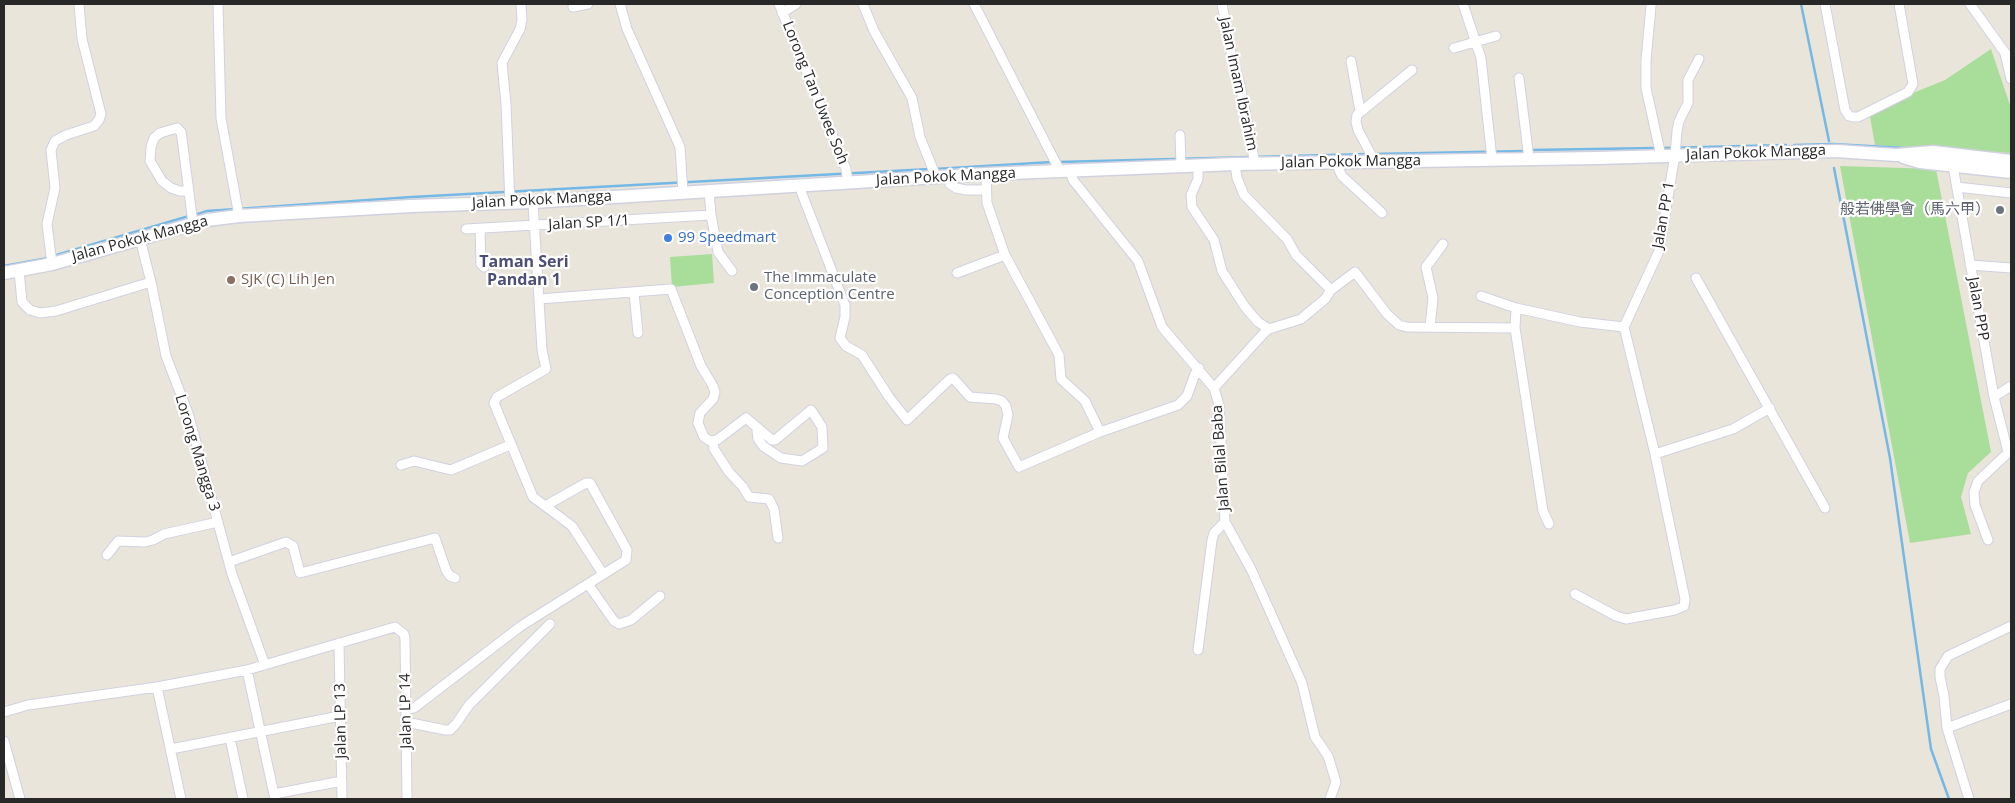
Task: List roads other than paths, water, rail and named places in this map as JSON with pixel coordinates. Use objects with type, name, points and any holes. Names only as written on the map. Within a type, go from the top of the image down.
[{"type":"main road","name":"Jalan Pokok Mangga","points":[[4,273],[19,271],[140,239],[192,218],[207,220],[238,211],[510,196],[533,202],[683,190],[709,191],[799,186],[847,177],[938,173],[986,174],[1181,161],[1198,166],[1235,164],[1254,158],[1338,163],[1492,157],[1528,153],[1660,154],[1836,151],[1896,155],[1933,152],[2011,161]]},
{"type":"main road","name":"Jalan Pokok Mangga","points":[[1896,155],[1920,162],[2011,172]]},
{"type":"street","points":[[52,262],[47,224],[55,188],[51,150],[55,141],[66,135],[94,126],[101,114],[82,39],[79,4]]},
{"type":"street","points":[[218,4],[221,118],[238,211]]},
{"type":"street","points":[[510,196],[506,104],[502,63],[520,29],[522,20],[521,4]]},
{"type":"street","points":[[573,7],[588,4]]},
{"type":"street","points":[[620,4],[627,29],[680,147],[683,190]]},
{"type":"street","name":"Lorong Tan Uwee Soh","points":[[779,4],[816,94],[847,177]]},
{"type":"street","points":[[782,13],[796,4]]},
{"type":"street","points":[[863,4],[879,40],[912,98],[920,137],[938,173],[956,188],[985,190]]},
{"type":"street","name":"Jalan Bilal Baba","points":[[974,4],[1023,96],[1051,155],[1138,261],[1162,327],[1199,368],[1214,388],[1218,405],[1225,522],[1251,569],[1302,683],[1315,737],[1328,756],[1336,782],[1330,799]]},
{"type":"street","name":"Jalan Imam Ibrahim","points":[[1222,4],[1254,158]]},
{"type":"street","points":[[1462,4],[1481,58],[1492,157]]},
{"type":"street","points":[[1825,4],[1845,110],[1849,116],[1858,117],[1908,92],[1912,88],[1914,79],[1899,4]]},
{"type":"street","points":[[1970,4],[2005,52],[2010,65],[2011,79]]},
{"type":"street","points":[[1652,6],[1646,60],[1646,88],[1660,154]]},
{"type":"street","points":[[1454,48],[1496,36]]},
{"type":"street","name":"Jalan PP 1","points":[[1624,327],[1659,251],[1679,121],[1688,103],[1688,80],[1699,59]]},
{"type":"street","points":[[1351,62],[1360,111],[1356,122],[1358,130],[1375,161]]},
{"type":"street","points":[[1360,111],[1412,70]]},
{"type":"street","points":[[1520,78],[1528,153]]},
{"type":"street","points":[[188,192],[180,192],[162,181],[150,161],[154,138],[160,133],[177,128],[181,132],[192,218]]},
{"type":"street","points":[[1180,135],[1181,161]]},
{"type":"street","points":[[1338,163],[1342,176],[1382,213]]},
{"type":"street","points":[[1235,164],[1237,178],[1244,195],[1287,239],[1296,255],[1331,290]]},
{"type":"street","points":[[1198,166],[1198,180],[1191,195],[1192,206],[1214,240],[1222,270],[1245,307],[1258,322],[1269,329]]},
{"type":"street","name":"Jalan PPP","points":[[1953,166],[1994,397],[2010,451]]},
{"type":"street","points":[[986,174],[985,190],[987,203],[1006,255],[1059,355],[1061,379],[1085,401],[1100,432]]},
{"type":"street","points":[[799,186],[845,305],[845,317],[840,338],[846,346],[862,355],[888,397],[907,420],[953,378],[970,397],[996,399],[1002,401],[1006,406],[1008,415],[1003,438],[1020,467],[1100,432],[1178,405],[1186,396],[1199,368]]},
{"type":"street","points":[[1957,188],[2011,193]]},
{"type":"street","points":[[709,191],[711,215],[718,252],[732,271]]},
{"type":"street","points":[[533,202],[542,350],[546,368],[494,400],[494,404],[533,497],[572,526],[603,574]]},
{"type":"street","name":"Jalan SP 1/1","points":[[466,229],[711,215]]},
{"type":"street","points":[[480,229],[481,264],[484,267]]},
{"type":"street","name":"Lorong Mangga 3","points":[[140,239],[166,356],[188,414],[229,562],[265,665]]},
{"type":"street","points":[[1430,327],[1433,298],[1426,267],[1443,244]]},
{"type":"street","points":[[957,273],[1006,255]]},
{"type":"street","points":[[1970,265],[2011,268]]},
{"type":"street","points":[[19,271],[22,302],[30,310],[40,313],[56,311],[151,282]]},
{"type":"street","points":[[1214,388],[1258,338],[1269,329],[1301,319],[1325,299],[1331,290],[1355,272],[1394,323],[1407,327],[1515,328]]},
{"type":"street","points":[[1696,278],[1825,508]]},
{"type":"street","points":[[539,299],[671,289],[701,366],[715,392],[713,399],[700,413],[698,423],[704,436],[713,441]]},
{"type":"street","points":[[634,293],[638,333]]},
{"type":"street","points":[[1480,296],[1516,308],[1580,322],[1624,327],[1655,454],[1663,499],[1685,593],[1684,606],[1675,610],[1626,619],[1616,616],[1575,594]]},
{"type":"street","points":[[1516,308],[1515,328],[1543,511],[1549,524]]},
{"type":"street","points":[[1994,397],[2011,386]]},
{"type":"street","points":[[1655,454],[1733,429],[1770,408]]},
{"type":"street","points":[[713,441],[746,418],[759,429],[772,440],[775,440],[812,410],[822,427],[823,448],[802,461],[781,458],[763,446],[758,439],[757,431],[759,429]]},
{"type":"street","points":[[713,441],[714,449],[749,497],[769,499],[774,509],[778,538]]},
{"type":"street","points":[[401,465],[414,460],[451,470],[510,445]]},
{"type":"street","points":[[1988,540],[1975,505],[1974,492],[1978,481],[2010,451]]},
{"type":"street","points":[[406,709],[414,708],[521,626],[626,560],[627,550],[592,485],[586,482],[545,506]]},
{"type":"street","points":[[108,555],[118,541],[145,542],[164,534],[218,522]]},
{"type":"street","points":[[1198,650],[1212,540],[1214,533],[1225,522]]},
{"type":"street","points":[[229,562],[286,542],[293,546],[300,573],[435,538],[446,570],[450,576],[455,578]]},
{"type":"street","points":[[588,584],[614,621],[620,624],[631,620],[660,596]]},
{"type":"street","points":[[406,722],[450,730],[469,706],[550,624]]},
{"type":"street","points":[[1969,799],[1946,728],[1944,696],[1940,677],[1943,662],[1948,656],[2011,626]]},
{"type":"street","name":"Jalan LP 14","points":[[339,644],[395,627],[404,634],[406,639],[407,799]]},
{"type":"street","points":[[4,712],[28,705],[157,687],[247,670],[339,644]]},
{"type":"street","name":"Jalan LP 13","points":[[339,644],[342,799]]},
{"type":"street","points":[[247,670],[275,796],[342,781]]},
{"type":"street","points":[[157,687],[182,799]]},
{"type":"street","points":[[1946,728],[2011,704]]},
{"type":"street","points":[[170,749],[340,716]]},
{"type":"street","points":[[230,738],[243,799]]},
{"type":"street","points":[[4,741],[8,775],[20,799]]},
{"type":"waterway","points":[[1801,4],[1829,141]]},
{"type":"waterway","points":[[1794,145],[1833,144],[1905,148]]},
{"type":"waterway","points":[[1663,148],[1786,145]]},
{"type":"waterway","points":[[1530,150],[1657,148]]},
{"type":"waterway","points":[[1373,154],[1525,151]]},
{"type":"waterway","points":[[1058,162],[1367,154]]},
{"type":"waterway","points":[[935,169],[1052,162]]},
{"type":"waterway","points":[[1834,168],[1890,458],[1931,749],[1949,799]]},
{"type":"waterway","points":[[195,215],[207,211],[412,197],[930,169]]},
{"type":"waterway","points":[[53,256],[189,216]]},
{"type":"waterway","points":[[4,266],[48,258]]},
{"type":"place","name":"般若佛學會（馬六甲）","points":[[2000,210]]},
{"type":"place","name":"99 Speedmart","points":[[668,238]]},
{"type":"place","name":"SJK (C) Lih Jen","points":[[231,280]]},
{"type":"place","name":"The Immaculate Conception Centre","points":[[754,287]]},
{"type":"district","name":"Taman Seri Pandan 1","points":[[524,271]]}]
